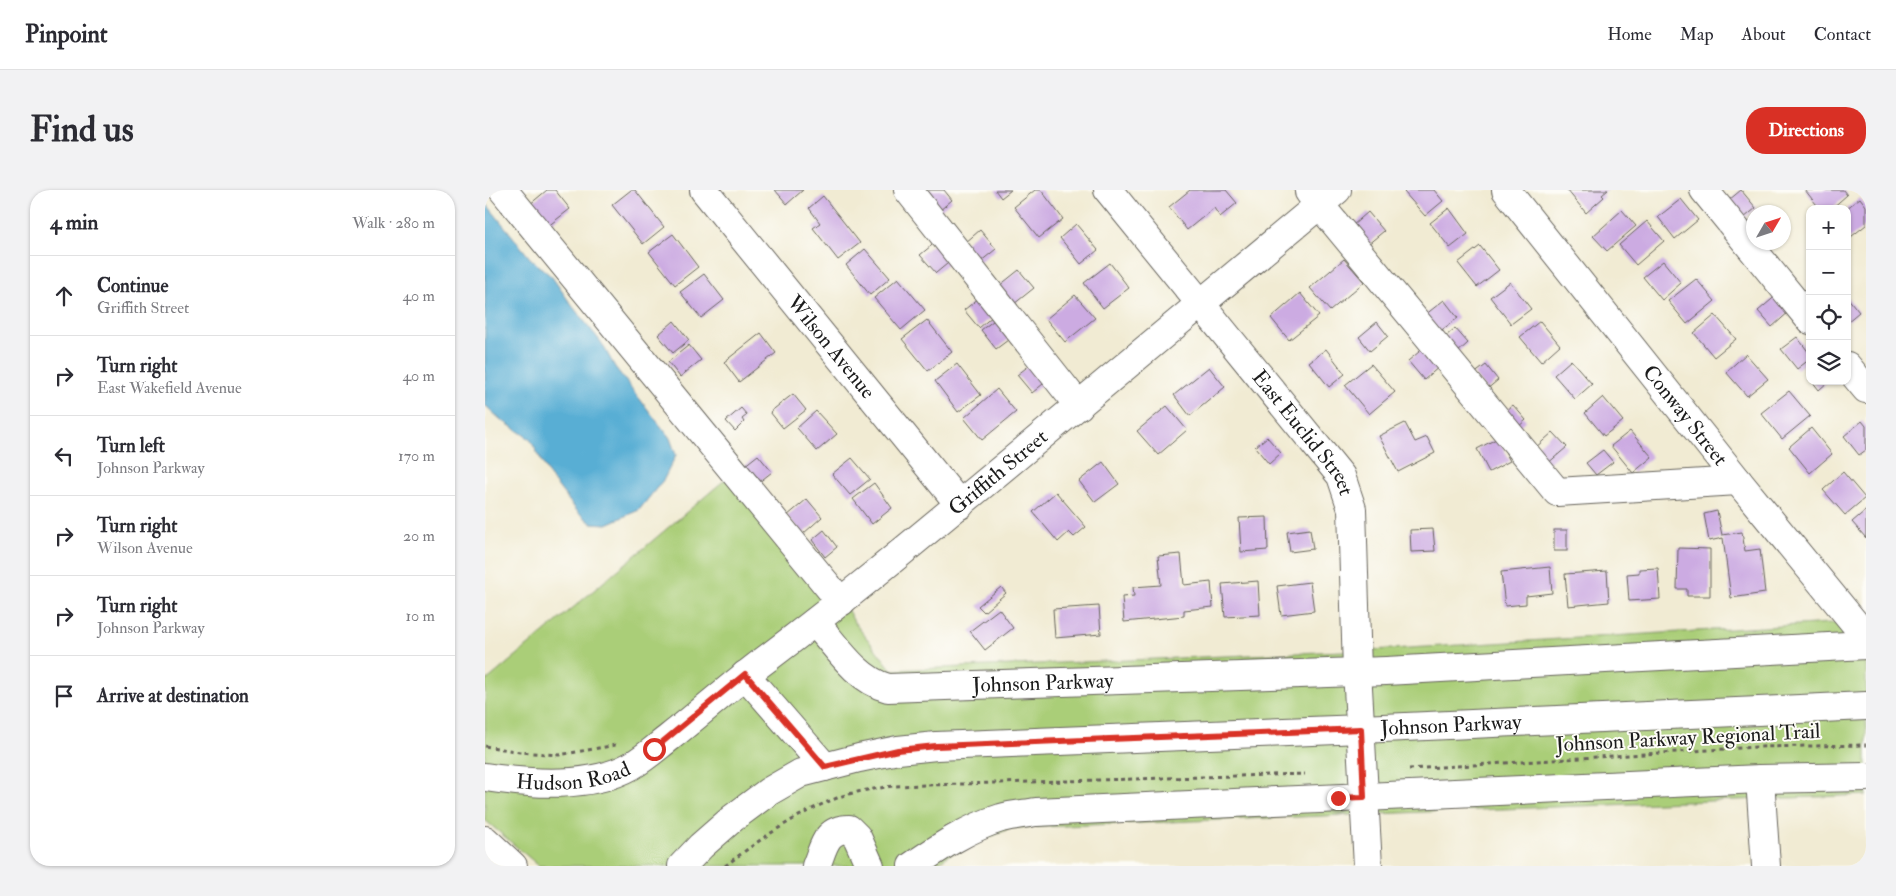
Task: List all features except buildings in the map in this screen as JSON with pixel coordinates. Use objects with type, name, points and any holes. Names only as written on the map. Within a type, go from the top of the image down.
[{"type":"street","points":[[503,190],[841,602]]},
{"type":"street","name":"Wilson Avenue","points":[[704,190],[960,505]]},
{"type":"street","points":[[908,190],[1079,406]]},
{"type":"street","name":"East Euclid Street","points":[[1108,190],[1341,476],[1352,509],[1357,670],[1361,729]]},
{"type":"street","name":"Conway Street","points":[[1505,190],[1738,481],[1866,637]]},
{"type":"street","points":[[1704,190],[1806,315]]},
{"type":"street","points":[[1321,195],[1557,492],[1738,481]]},
{"type":"street","name":"Griffith Street","points":[[654,749],[745,674],[841,602],[960,505],[1200,303],[1321,195]]},
{"type":"street","points":[[1851,371],[1866,389]]},
{"type":"street","name":"Johnson Parkway","points":[[815,622],[861,674],[875,684],[889,688],[1357,670],[1386,671],[1866,645]]},
{"type":"street","points":[[745,674],[825,767]]},
{"type":"street","name":"Johnson Parkway","points":[[682,866],[701,846],[733,818],[768,792],[801,773],[898,750],[936,746],[1866,706]]},
{"type":"street","points":[[1361,729],[1368,866]]},
{"type":"street","name":"Hudson Road","points":[[485,777],[525,783],[561,783],[603,777],[630,766],[654,749]]},
{"type":"street","points":[[912,866],[951,840],[974,828],[1002,818],[1036,812],[1760,779],[1866,777]]},
{"type":"street","points":[[1760,779],[1766,866]]},
{"type":"street","points":[[817,866],[829,836],[838,829],[844,829],[857,836],[870,866]]},
{"type":"street","points":[[485,840],[513,866]]},
{"type":"path","points":[[485,746],[520,752],[559,755],[602,748],[623,742]]},
{"type":"path","name":"Johnson Parkway Regional Trail","points":[[1402,769],[1757,747],[1866,745]]},
{"type":"green space","points":[[740,467],[830,576],[854,622],[892,670],[1392,649],[1866,621],[1866,795],[1011,828],[949,855],[934,866],[539,866],[485,820],[485,682]]},
{"type":"water","points":[[485,202],[530,258],[552,277],[601,342],[615,367],[670,438],[676,455],[664,479],[639,510],[607,524],[591,523],[577,511],[549,475],[530,439],[500,419],[485,405]]},
{"type":"route","points":[[654,749],[745,674],[825,767],[898,750],[936,746],[1361,729],[1364,797],[1338,798]]}]
